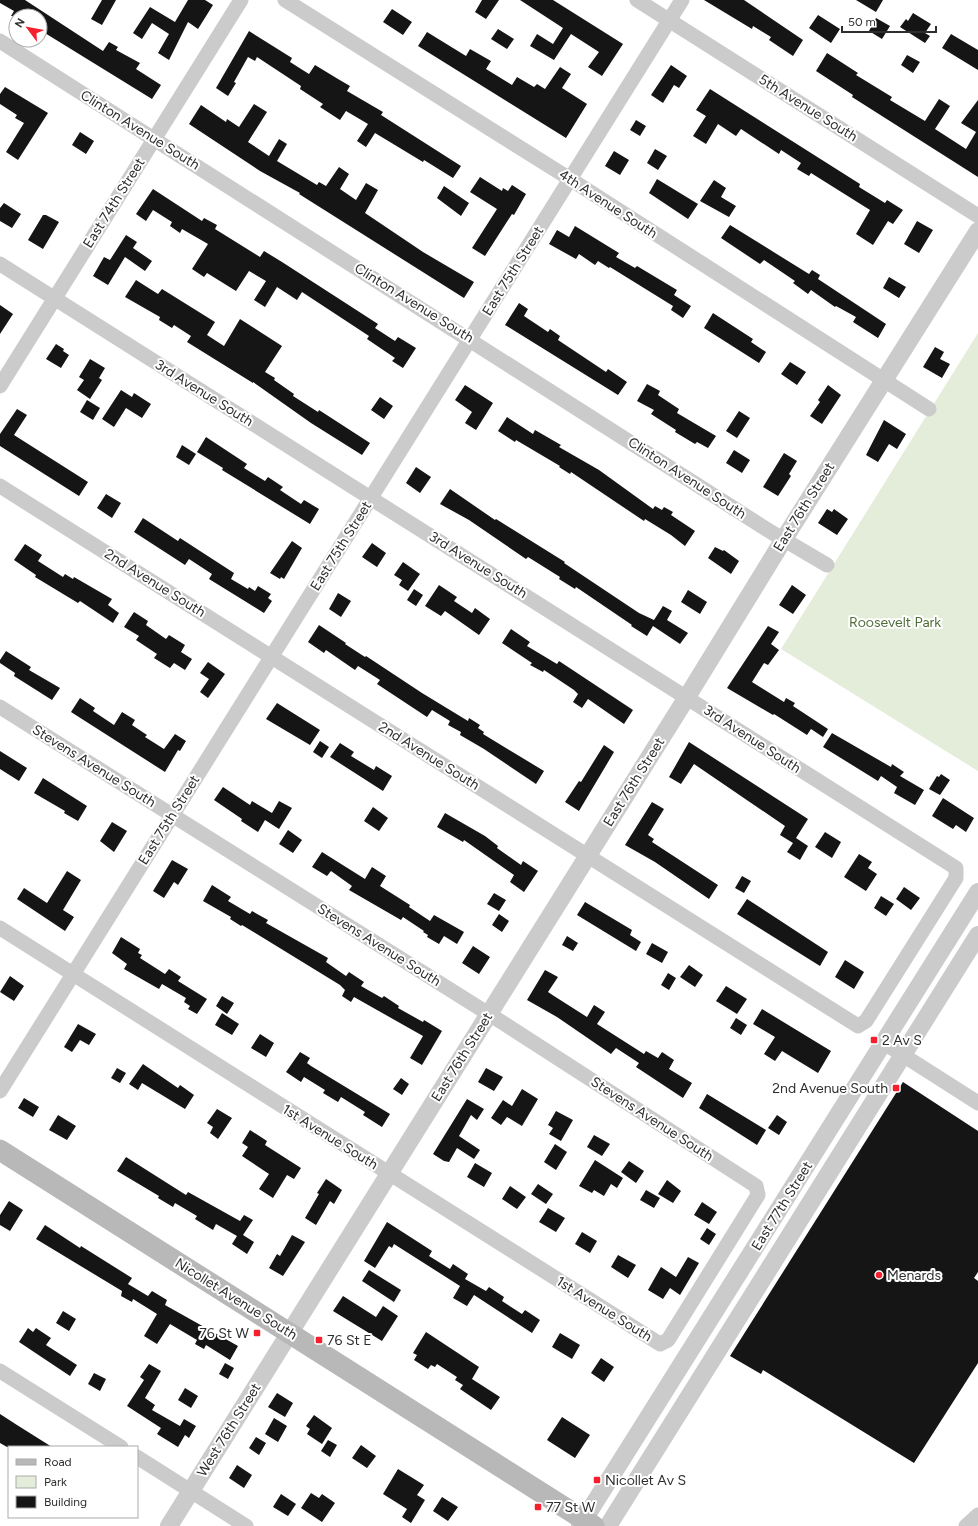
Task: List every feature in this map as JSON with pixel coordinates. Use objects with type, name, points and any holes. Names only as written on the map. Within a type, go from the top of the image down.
[{"type":"main road","name":"Nicollet Avenue South","points":[[0,1150],[290,1333],[586,1524]]},
{"type":"street","name":"East 74th Street","points":[[0,386],[241,0]]},
{"type":"street","name":"4th Avenue South","points":[[285,0],[570,179],[928,409]]},
{"type":"street","name":"5th Avenue South","points":[[637,0],[978,216]]},
{"type":"street","name":"East 75th Street","points":[[0,1092],[682,0]]},
{"type":"street","name":"Clinton Avenue South","points":[[0,41],[784,539],[828,565]]},
{"type":"street","name":"East 76th Street","points":[[290,1333],[784,539],[978,232]]},
{"type":"street","name":"3rd Avenue South","points":[[0,264],[956,868],[956,878],[911,951],[866,1021],[858,1026]]},
{"type":"street","name":"2nd Avenue South","points":[[0,486],[858,1026]]},
{"type":"street","name":"Stevens Avenue South","points":[[0,707],[489,1014],[756,1186],[758,1195],[668,1340],[660,1344]]},
{"type":"street","name":"East 77th Street","points":[[586,1524],[774,1217],[978,892]]},
{"type":"street","name":"1st Avenue South","points":[[0,928],[660,1344]]},
{"type":"street","name":"East 77th Street","points":[[608,1526],[978,935]]},
{"type":"street","points":[[884,1043],[978,1104]]},
{"type":"street","points":[[714,1356],[707,1351],[704,1344],[765,1246],[774,1217]]},
{"type":"street","name":"West 76th Street","points":[[169,1526],[290,1333]]},
{"type":"street","points":[[0,1371],[119,1446]]},
{"type":"street","points":[[138,1458],[246,1526]]},
{"type":"street","points":[[966,1526],[978,1515]]},
{"type":"green space","name":"Roosevelt Park","points":[[978,333],[978,771],[781,649]]},
{"type":"building","points":[[0,0],[25,0],[37,8],[9,8],[0,3]]},
{"type":"building","points":[[102,0],[116,0],[102,25],[91,19]]},
{"type":"building","points":[[188,0],[205,0],[213,5],[198,29],[188,22],[169,60],[158,53],[169,34],[152,23],[142,39],[133,33],[150,7],[175,22]]},
{"type":"building","points":[[482,0],[499,0],[486,19],[475,12]]},
{"type":"building","points":[[520,0],[553,0],[623,44],[602,76],[588,67],[599,52],[571,34],[554,60],[530,46],[537,34],[553,44],[563,28]]},
{"type":"building","points":[[704,0],[744,0],[803,40],[793,56],[769,40],[771,37],[753,26],[752,29]]},
{"type":"building","points":[[856,0],[883,0],[876,12]]},
{"type":"building","points":[[392,9],[412,22],[403,35],[383,22]]},
{"type":"building","points":[[913,13],[931,24],[925,33],[930,36],[925,43],[900,27],[906,19],[908,21]]},
{"type":"building","points":[[48,15],[103,51],[109,42],[118,47],[116,50],[140,63],[136,69],[161,85],[152,99],[48,35]]},
{"type":"building","points":[[818,15],[840,29],[831,43],[809,28]]},
{"type":"building","points":[[876,18],[890,26],[882,39],[869,31]]},
{"type":"building","points":[[498,29],[514,39],[507,49],[491,39]]},
{"type":"building","points":[[249,31],[292,58],[290,62],[309,74],[315,65],[350,86],[347,91],[383,112],[381,115],[461,166],[453,178],[375,133],[366,147],[357,141],[368,124],[346,111],[340,120],[320,107],[323,104],[300,89],[301,86],[257,57],[255,61],[248,57],[228,96],[216,88]]},
{"type":"building","points":[[427,32],[466,56],[470,49],[491,61],[486,69],[512,85],[517,77],[534,87],[537,84],[545,89],[560,67],[571,74],[562,88],[587,104],[566,138],[418,46]]},
{"type":"building","points":[[951,34],[978,50],[978,70],[942,48]]},
{"type":"building","points":[[827,53],[858,73],[856,75],[892,97],[890,100],[925,121],[939,99],[950,106],[935,129],[966,149],[976,132],[961,123],[978,100],[978,177],[852,97],[853,95],[816,71]]},
{"type":"building","points":[[907,55],[920,62],[913,73],[901,65]]},
{"type":"building","points":[[671,65],[687,76],[679,88],[674,85],[663,103],[651,95]]},
{"type":"building","points":[[5,87],[48,113],[18,160],[6,152],[24,123],[15,118],[17,115],[0,104],[0,94]]},
{"type":"building","points":[[710,89],[860,184],[859,187],[885,203],[887,200],[903,210],[893,224],[888,221],[873,245],[856,234],[870,210],[811,173],[809,176],[797,169],[801,163],[781,150],[779,154],[741,129],[736,136],[718,124],[706,144],[693,136],[706,116],[696,110]]},
{"type":"building","points":[[254,104],[267,112],[248,142],[269,156],[279,139],[287,144],[277,161],[317,185],[319,182],[326,186],[339,167],[349,174],[340,189],[356,200],[366,183],[378,190],[365,213],[423,252],[474,282],[464,298],[299,194],[300,193],[260,171],[189,124],[201,105],[226,122],[227,119],[239,127]]},
{"type":"building","points":[[636,120],[646,126],[640,136],[630,130]]},
{"type":"building","points":[[80,132],[94,141],[86,154],[72,145]]},
{"type":"building","points":[[655,149],[667,156],[658,170],[647,163]]},
{"type":"building","points":[[614,151],[629,160],[620,175],[605,166]]},
{"type":"building","points":[[480,177],[502,191],[503,188],[508,191],[512,185],[526,194],[514,215],[512,214],[485,256],[472,248],[497,209],[470,192]]},
{"type":"building","points":[[657,179],[698,204],[688,219],[649,193]]},
{"type":"building","points":[[714,180],[726,188],[721,197],[736,206],[729,217],[700,201]]},
{"type":"building","points":[[444,186],[469,203],[461,216],[437,198]]},
{"type":"building","points":[[153,189],[202,221],[204,218],[217,225],[215,229],[260,257],[264,251],[282,262],[378,324],[375,328],[395,341],[398,337],[416,348],[403,368],[392,361],[395,358],[367,339],[369,336],[302,292],[297,300],[277,287],[265,307],[254,300],[266,281],[249,271],[236,291],[207,273],[204,277],[192,269],[208,244],[182,229],[180,233],[170,226],[172,222],[153,210],[146,221],[136,214]]},
{"type":"building","points":[[4,203],[21,214],[12,228],[0,221],[0,208]]},
{"type":"building","points":[[43,215],[46,215],[59,222],[43,249],[28,240]]},
{"type":"building","points":[[917,221],[933,230],[919,253],[904,244]]},
{"type":"building","points":[[730,225],[809,274],[812,270],[820,275],[818,279],[886,324],[878,338],[853,322],[856,317],[836,306],[835,307],[811,290],[808,294],[793,283],[795,281],[764,260],[760,264],[721,238]]},
{"type":"building","points":[[575,226],[619,253],[616,257],[635,268],[637,266],[677,290],[674,295],[691,306],[683,318],[671,310],[673,306],[610,267],[609,268],[598,261],[595,265],[579,254],[576,259],[549,244],[557,230],[569,237]]},
{"type":"building","points":[[126,235],[137,242],[133,248],[152,261],[145,271],[125,257],[108,285],[93,276],[104,257],[110,260]]},
{"type":"building","points":[[889,277],[906,287],[899,298],[883,288]]},
{"type":"building","points":[[136,280],[158,294],[162,289],[215,322],[207,335],[224,346],[240,319],[282,346],[265,372],[275,378],[274,380],[294,394],[293,396],[318,412],[319,410],[370,443],[362,455],[311,423],[253,382],[187,342],[191,336],[174,325],[172,328],[159,320],[160,317],[125,297]]},
{"type":"building","points":[[519,303],[528,309],[524,316],[548,332],[550,329],[560,336],[558,340],[606,372],[608,369],[627,382],[618,395],[505,325]]},
{"type":"building","points":[[0,305],[13,314],[0,334]]},
{"type":"building","points":[[713,313],[753,339],[751,342],[766,352],[759,363],[704,328]]},
{"type":"building","points":[[56,344],[64,349],[63,351],[69,355],[61,368],[46,359]]},
{"type":"building","points":[[935,347],[944,352],[940,359],[950,364],[942,378],[923,367]]},
{"type":"building","points":[[90,359],[105,368],[99,378],[102,380],[90,399],[77,390],[84,380],[79,377]]},
{"type":"building","points":[[790,362],[806,372],[797,385],[781,374]]},
{"type":"building","points":[[647,384],[660,391],[658,395],[679,409],[677,413],[716,436],[708,448],[697,442],[695,444],[675,432],[676,430],[651,414],[654,410],[637,401]]},
{"type":"building","points":[[465,385],[493,403],[476,430],[465,423],[472,412],[455,400]]},
{"type":"building","points":[[828,385],[841,395],[822,424],[810,416],[820,402],[818,400]]},
{"type":"building","points":[[121,390],[132,397],[134,393],[151,404],[142,418],[126,408],[114,427],[102,419]]},
{"type":"building","points":[[380,397],[393,406],[384,419],[371,410]]},
{"type":"building","points":[[87,400],[100,408],[93,420],[80,412]]},
{"type":"building","points":[[17,409],[27,415],[14,435],[88,482],[79,496],[0,446],[0,434]]},
{"type":"building","points":[[739,411],[750,418],[737,438],[726,431]]},
{"type":"building","points":[[507,417],[533,434],[535,430],[561,445],[559,447],[599,470],[653,509],[655,506],[662,510],[664,507],[673,512],[671,515],[695,531],[685,546],[671,535],[645,519],[644,521],[571,472],[570,474],[559,467],[560,466],[516,440],[515,442],[498,431]]},
{"type":"building","points":[[884,420],[906,434],[897,449],[889,444],[878,462],[866,455]]},
{"type":"building","points":[[206,437],[247,464],[244,468],[265,481],[268,477],[283,487],[280,490],[301,504],[304,500],[319,509],[310,524],[222,470],[223,468],[197,452]]},
{"type":"building","points":[[182,445],[196,454],[189,465],[176,457]]},
{"type":"building","points":[[734,450],[750,460],[742,473],[726,463]]},
{"type":"building","points":[[784,453],[797,461],[789,474],[791,476],[778,496],[763,487]]},
{"type":"building","points":[[416,467],[431,477],[420,493],[406,483]]},
{"type":"building","points":[[450,489],[495,520],[496,519],[565,562],[564,563],[639,613],[654,620],[663,606],[672,611],[667,620],[688,633],[680,644],[653,626],[647,636],[576,587],[575,589],[559,579],[560,577],[528,557],[526,559],[469,520],[440,504]]},
{"type":"building","points":[[106,494],[121,503],[112,518],[97,508]]},
{"type":"building","points":[[827,509],[832,512],[834,509],[848,519],[837,535],[818,523]]},
{"type":"building","points":[[143,518],[178,541],[180,538],[234,573],[231,579],[248,589],[249,587],[255,591],[258,586],[271,594],[268,598],[272,601],[264,613],[209,579],[212,574],[189,559],[185,565],[134,532]]},
{"type":"building","points":[[292,541],[302,548],[284,579],[281,577],[280,579],[270,573]]},
{"type":"building","points":[[372,543],[386,553],[377,567],[362,557]]},
{"type":"building","points":[[25,544],[42,555],[38,561],[63,577],[65,574],[73,579],[74,577],[112,599],[108,605],[119,613],[113,623],[80,601],[78,603],[35,577],[36,575],[14,560]]},
{"type":"building","points":[[715,547],[723,551],[724,550],[739,561],[731,574],[708,558]]},
{"type":"building","points":[[403,562],[420,574],[408,591],[399,585],[402,580],[394,575]]},
{"type":"building","points":[[439,585],[457,597],[454,601],[472,613],[475,608],[490,619],[479,635],[445,611],[441,616],[425,606]]},
{"type":"building","points":[[792,585],[806,595],[793,614],[779,605]]},
{"type":"building","points":[[414,589],[423,595],[416,606],[407,600]]},
{"type":"building","points":[[688,590],[707,602],[700,614],[681,602]]},
{"type":"building","points":[[338,593],[351,601],[341,617],[329,609]]},
{"type":"building","points":[[134,612],[148,621],[146,625],[166,639],[169,635],[185,645],[181,652],[192,659],[185,670],[174,663],[170,668],[154,658],[157,654],[136,640],[139,636],[124,627]]},
{"type":"building","points":[[319,625],[346,643],[345,644],[422,693],[468,721],[469,718],[480,725],[478,728],[484,732],[483,734],[544,771],[536,784],[484,749],[460,735],[461,732],[448,725],[450,721],[432,710],[427,717],[377,684],[380,680],[358,666],[355,670],[326,650],[324,653],[308,642]]},
{"type":"building","points":[[768,626],[779,632],[771,644],[779,650],[768,665],[764,663],[752,682],[784,702],[786,698],[795,703],[793,706],[828,729],[823,737],[811,729],[807,735],[774,714],[773,715],[727,688]]},
{"type":"building","points":[[511,629],[530,642],[527,646],[557,664],[559,661],[633,710],[624,724],[588,699],[582,708],[573,702],[578,694],[574,690],[544,670],[543,672],[530,665],[532,663],[502,643]]},
{"type":"building","points":[[6,651],[31,667],[29,670],[60,688],[52,700],[14,676],[15,673],[0,663],[0,660]]},
{"type":"building","points":[[208,662],[225,674],[208,698],[200,692],[209,679],[200,673]]},
{"type":"building","points":[[80,698],[95,708],[93,711],[114,725],[122,712],[135,720],[132,725],[147,735],[145,737],[164,749],[175,734],[186,741],[180,751],[178,750],[165,772],[71,712]]},
{"type":"building","points":[[277,703],[320,730],[310,745],[266,719]]},
{"type":"building","points":[[832,733],[891,767],[892,764],[904,772],[900,776],[924,790],[915,805],[894,793],[897,787],[881,776],[878,781],[823,747]]},
{"type":"building","points":[[320,741],[329,747],[322,758],[313,752]]},
{"type":"building","points":[[689,742],[808,819],[796,838],[808,846],[800,860],[787,852],[793,843],[780,835],[785,826],[694,764],[681,784],[669,777]]},
{"type":"building","points":[[340,743],[354,752],[351,756],[374,770],[376,766],[392,776],[383,791],[330,757]]},
{"type":"building","points":[[604,745],[614,752],[579,811],[565,802],[579,781],[581,782]]},
{"type":"building","points":[[0,751],[27,768],[19,781],[0,769]]},
{"type":"building","points":[[941,774],[950,780],[940,795],[929,789],[937,776],[939,777]]},
{"type":"building","points":[[43,778],[87,806],[78,821],[64,813],[65,811],[34,793]]},
{"type":"building","points":[[223,787],[250,805],[252,801],[272,813],[279,801],[292,808],[279,829],[265,820],[258,832],[214,800]]},
{"type":"building","points":[[943,798],[974,818],[966,832],[956,825],[953,829],[932,816]]},
{"type":"building","points":[[652,802],[664,809],[648,835],[654,839],[652,842],[718,885],[709,899],[655,862],[625,845]]},
{"type":"building","points":[[373,807],[388,818],[379,831],[364,821]]},
{"type":"building","points":[[445,813],[485,836],[498,846],[497,848],[521,865],[523,861],[538,871],[524,892],[510,882],[514,875],[464,840],[463,842],[437,827]]},
{"type":"building","points":[[112,822],[127,831],[114,852],[100,841]]},
{"type":"building","points":[[288,830],[302,840],[293,853],[279,844]]},
{"type":"building","points":[[825,832],[841,842],[832,858],[815,847]]},
{"type":"building","points":[[322,852],[365,879],[372,867],[386,876],[380,886],[410,905],[409,907],[430,921],[434,915],[464,932],[457,944],[444,936],[439,944],[427,937],[428,935],[423,932],[424,931],[403,917],[401,920],[349,890],[352,886],[331,871],[327,876],[312,867]]},
{"type":"building","points":[[859,854],[872,862],[868,868],[877,874],[866,891],[844,877]]},
{"type":"building","points":[[172,860],[188,869],[178,885],[174,882],[164,898],[153,891]]},
{"type":"building","points":[[67,871],[81,880],[63,910],[74,917],[65,931],[17,899],[24,888],[47,903]]},
{"type":"building","points":[[742,876],[751,881],[744,893],[735,888]]},
{"type":"building","points":[[212,885],[231,897],[228,901],[250,914],[252,911],[268,920],[266,923],[328,958],[326,962],[346,976],[349,972],[364,982],[361,986],[382,998],[384,996],[399,1006],[398,1008],[423,1022],[424,1020],[442,1031],[422,1065],[410,1058],[423,1036],[354,997],[351,1002],[342,996],[345,990],[340,985],[242,925],[241,926],[230,919],[231,917],[203,901]]},
{"type":"building","points":[[904,887],[920,898],[911,910],[896,899]]},
{"type":"building","points":[[494,893],[506,900],[499,911],[487,904]]},
{"type":"building","points":[[881,896],[894,904],[886,916],[874,908]]},
{"type":"building","points":[[747,899],[828,952],[820,966],[737,914]]},
{"type":"building","points":[[585,902],[632,930],[630,935],[641,942],[636,951],[577,915]]},
{"type":"building","points":[[499,914],[509,921],[502,932],[492,925]]},
{"type":"building","points":[[567,936],[578,943],[573,951],[562,945]]},
{"type":"building","points":[[121,937],[140,949],[138,953],[142,955],[140,958],[165,974],[169,969],[181,977],[178,981],[207,999],[197,1014],[188,1009],[190,1006],[184,1002],[186,998],[162,984],[159,989],[124,969],[127,964],[112,953]]},
{"type":"building","points":[[652,943],[668,952],[662,963],[646,954]]},
{"type":"building","points":[[473,946],[490,957],[479,974],[462,963]]},
{"type":"building","points":[[845,960],[864,972],[854,989],[835,977]]},
{"type":"building","points":[[689,965],[703,975],[695,987],[680,977]]},
{"type":"building","points":[[545,970],[558,977],[548,992],[587,1017],[594,1005],[605,1012],[597,1024],[644,1054],[646,1051],[658,1058],[662,1052],[674,1060],[669,1069],[692,1083],[683,1098],[636,1067],[639,1063],[616,1048],[611,1054],[557,1017],[527,1000]]},
{"type":"building","points":[[668,973],[676,978],[669,990],[661,985]]},
{"type":"building","points":[[10,976],[24,986],[14,1001],[0,992]]},
{"type":"building","points":[[726,986],[747,999],[737,1014],[716,1001]]},
{"type":"building","points":[[222,996],[234,1003],[227,1014],[216,1006]]},
{"type":"building","points":[[762,1009],[831,1051],[818,1073],[782,1051],[775,1061],[764,1054],[775,1037],[753,1024]]},
{"type":"building","points":[[222,1013],[239,1024],[232,1035],[215,1025]]},
{"type":"building","points":[[736,1018],[747,1025],[741,1035],[730,1028]]},
{"type":"building","points":[[78,1024],[96,1034],[89,1045],[80,1040],[72,1052],[64,1047]]},
{"type":"building","points":[[260,1034],[274,1043],[266,1057],[251,1048]]},
{"type":"building","points":[[300,1052],[310,1058],[307,1063],[311,1066],[390,1114],[382,1127],[363,1115],[365,1112],[341,1097],[338,1102],[323,1093],[325,1090],[304,1077],[301,1082],[286,1072]]},
{"type":"building","points":[[143,1064],[178,1088],[180,1085],[194,1095],[185,1109],[142,1083],[138,1090],[129,1084]]},
{"type":"building","points":[[117,1068],[126,1073],[120,1083],[111,1078]]},
{"type":"building","points":[[486,1068],[503,1077],[494,1091],[478,1082]]},
{"type":"building","points":[[401,1078],[409,1084],[402,1095],[393,1089]]},
{"type":"building","name":"Menards","points":[[903,1082],[978,1131],[978,1272],[974,1278],[978,1281],[978,1363],[914,1463],[763,1370],[761,1374],[730,1356]]},
{"type":"building","points":[[522,1089],[538,1099],[522,1126],[507,1117],[501,1125],[491,1118],[503,1100],[512,1106]]},
{"type":"building","points":[[707,1094],[766,1130],[757,1145],[699,1108]]},
{"type":"building","points":[[24,1098],[39,1107],[33,1117],[18,1108]]},
{"type":"building","points":[[467,1099],[484,1109],[477,1120],[471,1115],[459,1136],[480,1150],[474,1159],[457,1148],[449,1162],[444,1161],[433,1154]]},
{"type":"building","points":[[217,1109],[232,1118],[218,1139],[210,1133],[213,1127],[207,1123]]},
{"type":"building","points":[[556,1111],[573,1120],[561,1141],[549,1134],[553,1128],[548,1125]]},
{"type":"building","points":[[58,1115],[76,1126],[67,1140],[49,1130]]},
{"type":"building","points":[[777,1115],[787,1122],[779,1135],[768,1128]]},
{"type":"building","points":[[250,1130],[267,1141],[265,1145],[301,1168],[294,1179],[287,1175],[273,1198],[259,1189],[269,1174],[242,1156],[248,1147],[242,1143]]},
{"type":"building","points":[[594,1135],[610,1144],[602,1156],[587,1147]]},
{"type":"building","points":[[555,1144],[567,1152],[556,1170],[544,1162]]},
{"type":"building","points":[[126,1157],[186,1195],[188,1192],[240,1221],[244,1215],[253,1220],[243,1235],[254,1242],[247,1254],[232,1244],[237,1236],[216,1224],[213,1230],[195,1219],[197,1216],[175,1203],[173,1207],[158,1198],[159,1196],[117,1171]]},
{"type":"building","points":[[595,1160],[623,1178],[617,1188],[611,1184],[604,1196],[594,1190],[592,1193],[579,1186]]},
{"type":"building","points":[[629,1161],[644,1171],[636,1183],[621,1172]]},
{"type":"building","points":[[475,1163],[492,1173],[484,1187],[467,1177]]},
{"type":"building","points":[[326,1179],[342,1190],[334,1204],[330,1201],[316,1225],[305,1218],[319,1194],[317,1193]]},
{"type":"building","points":[[667,1180],[681,1191],[673,1203],[658,1194]]},
{"type":"building","points":[[538,1184],[553,1194],[546,1204],[531,1194]]},
{"type":"building","points":[[510,1186],[526,1197],[517,1209],[502,1199]]},
{"type":"building","points":[[646,1190],[660,1198],[654,1208],[640,1200]]},
{"type":"building","points":[[9,1201],[23,1210],[10,1231],[0,1225],[0,1215]]},
{"type":"building","points":[[702,1202],[717,1212],[709,1224],[694,1215]]},
{"type":"building","points":[[548,1208],[565,1218],[556,1232],[539,1222]]},
{"type":"building","points":[[387,1222],[432,1251],[429,1256],[450,1269],[453,1264],[468,1274],[465,1279],[486,1291],[489,1287],[504,1297],[502,1301],[522,1314],[525,1310],[540,1320],[532,1333],[474,1295],[467,1306],[453,1298],[460,1286],[394,1244],[392,1248],[389,1246],[375,1268],[364,1261]]},
{"type":"building","points":[[45,1225],[80,1248],[81,1246],[132,1278],[128,1284],[148,1296],[152,1291],[167,1300],[165,1305],[238,1346],[230,1360],[206,1345],[204,1349],[195,1344],[197,1340],[170,1324],[157,1344],[144,1336],[157,1314],[133,1299],[132,1302],[121,1296],[122,1291],[36,1239]]},
{"type":"building","points":[[707,1228],[716,1234],[709,1245],[700,1239]]},
{"type":"building","points":[[582,1232],[597,1241],[590,1253],[575,1244]]},
{"type":"building","points":[[292,1235],[305,1242],[283,1276],[269,1268],[277,1254],[280,1256]]},
{"type":"building","points":[[618,1255],[636,1265],[628,1278],[611,1267]]},
{"type":"building","points":[[688,1257],[699,1263],[680,1295],[670,1288],[663,1299],[648,1290],[661,1267],[676,1277]]},
{"type":"building","points":[[369,1270],[401,1290],[394,1302],[362,1281]]},
{"type":"building","points":[[343,1296],[376,1317],[383,1306],[398,1316],[382,1341],[333,1311]]},
{"type":"building","points":[[63,1311],[76,1319],[69,1331],[56,1323]]},
{"type":"building","points":[[28,1328],[33,1332],[36,1328],[51,1338],[46,1345],[77,1365],[70,1376],[19,1342]]},
{"type":"building","points":[[426,1332],[479,1367],[472,1379],[500,1397],[491,1410],[460,1389],[463,1385],[455,1380],[457,1377],[437,1364],[435,1367],[431,1365],[428,1369],[414,1360],[417,1355],[413,1353]]},
{"type":"building","points":[[560,1333],[580,1345],[572,1359],[552,1347]]},
{"type":"building","points":[[601,1358],[614,1367],[604,1382],[591,1373]]},
{"type":"building","points":[[225,1363],[234,1368],[228,1379],[219,1374]]},
{"type":"building","points":[[149,1364],[161,1371],[145,1398],[155,1405],[152,1410],[180,1426],[184,1419],[196,1426],[189,1438],[185,1435],[178,1447],[157,1434],[161,1428],[127,1406],[144,1380],[140,1377]]},
{"type":"building","points":[[94,1373],[106,1379],[100,1391],[88,1384]]},
{"type":"building","points":[[185,1388],[198,1396],[191,1408],[178,1400]]},
{"type":"building","points":[[277,1393],[293,1403],[285,1417],[268,1407]]},
{"type":"building","points":[[0,1414],[50,1446],[7,1447],[0,1443]]},
{"type":"building","points":[[314,1415],[332,1428],[322,1444],[307,1434],[310,1429],[306,1426]]},
{"type":"building","points":[[562,1417],[590,1435],[575,1458],[547,1440]]},
{"type":"building","points":[[274,1418],[287,1426],[278,1442],[265,1434]]},
{"type":"building","points":[[256,1437],[266,1443],[259,1455],[249,1448]]},
{"type":"building","points":[[328,1440],[337,1445],[330,1457],[321,1451]]},
{"type":"building","points":[[361,1445],[376,1456],[367,1468],[352,1458]]},
{"type":"building","points":[[237,1465],[252,1475],[244,1488],[229,1478]]},
{"type":"building","points":[[398,1469],[424,1485],[417,1495],[425,1500],[411,1523],[402,1517],[407,1509],[383,1494]]},
{"type":"building","points":[[311,1493],[319,1498],[322,1494],[335,1503],[322,1522],[301,1508]]},
{"type":"building","points":[[281,1494],[296,1504],[288,1516],[273,1507]]},
{"type":"building","points":[[442,1497],[458,1507],[448,1521],[433,1511]]},
{"type":"place","name":"2 Av S","points":[[874,1040]]},
{"type":"place","name":"2nd Avenue South","points":[[896,1088]]},
{"type":"place","name":"Menards","points":[[879,1275]]},
{"type":"place","name":"76 St W","points":[[257,1333]]},
{"type":"place","name":"76 St E","points":[[319,1340]]},
{"type":"place","name":"Nicollet Av S","points":[[597,1480]]},
{"type":"place","name":"77 St W","points":[[538,1507]]}]
